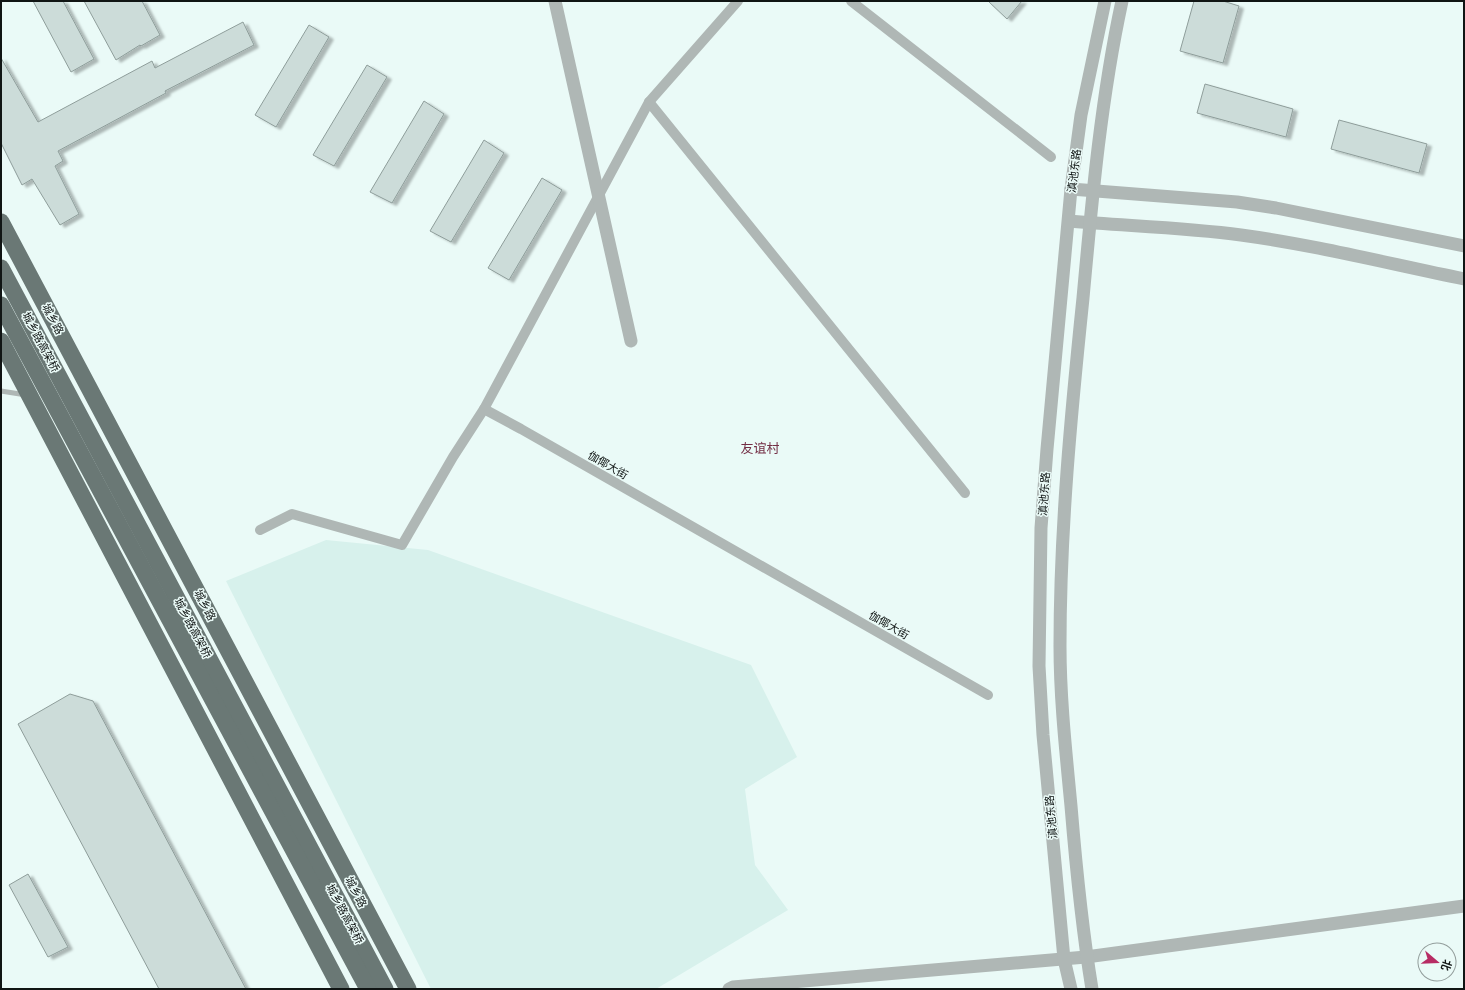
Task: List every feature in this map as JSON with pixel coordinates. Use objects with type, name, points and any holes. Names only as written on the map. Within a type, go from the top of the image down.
[{"type":"highway","name":"城乡路","points":[[1,222],[408,989]]},
{"type":"highway","name":"城乡路高架桥","points":[[1,268],[385,989]]},
{"type":"highway","name":"城乡路高架桥","points":[[1,305],[368,989]]},
{"type":"highway","points":[[1,342],[341,989]]},
{"type":"street","points":[[555,1],[631,341]]},
{"type":"street","points":[[260,530],[292,514],[402,545],[453,457],[484,410],[649,102],[738,1]]},
{"type":"street","points":[[851,1],[1051,157]]},
{"type":"street","name":"滇池东路","points":[[1071,989],[1064,959],[1043,735],[1039,659],[1041,528],[1068,221],[1081,115],[1105,1]]},
{"type":"street","name":"滇池东路","points":[[1092,989],[1086,958],[1064,730],[1060,648],[1061,576],[1072,405],[1093,190],[1114,43],[1122,1]]},
{"type":"street","points":[[649,102],[965,493]]},
{"type":"street","points":[[1072,189],[1237,202],[1276,208],[1464,246]]},
{"type":"street","points":[[1068,221],[1202,230],[1271,239],[1464,279]]},
{"type":"street","name":"伽倻大街","points":[[484,410],[521,429],[988,695]]},
{"type":"street","points":[[729,989],[741,986],[1086,958],[1464,906]]},
{"type":"lane","points":[[1,391],[30,396]]},
{"type":"shaded area","points":[[326,540],[428,550],[751,665],[797,757],[745,789],[755,865],[788,910],[656,989],[431,989],[226,581]]},
{"type":"building","points":[[33,1],[63,1],[94,59],[71,72]]},
{"type":"building","points":[[84,1],[142,1],[160,35],[116,60]]},
{"type":"building","points":[[988,1],[1022,1],[1007,19]]},
{"type":"building","points":[[1194,1],[1223,1],[1239,6],[1223,63],[1180,51]]},
{"type":"building","points":[[243,22],[254,45],[165,91],[166,93],[58,151],[63,161],[55,166],[79,214],[60,225],[32,179],[22,185],[1,143],[1,58],[38,122],[152,61],[155,68]]},
{"type":"building","points":[[309,25],[329,37],[276,127],[255,115]]},
{"type":"building","points":[[367,65],[387,77],[334,166],[313,155]]},
{"type":"building","points":[[1205,84],[1293,109],[1286,137],[1197,113]]},
{"type":"building","points":[[424,101],[444,114],[392,203],[370,192]]},
{"type":"building","points":[[1339,120],[1427,144],[1419,173],[1331,149]]},
{"type":"building","points":[[484,140],[504,153],[451,242],[430,231]]},
{"type":"building","points":[[542,178],[562,190],[509,280],[488,268]]},
{"type":"building","points":[[70,694],[93,701],[246,989],[159,989],[18,724]]},
{"type":"building","points":[[28,874],[68,947],[48,957],[9,885]]},
{"type":"district","name":"友谊村","points":[[760,448]]}]
